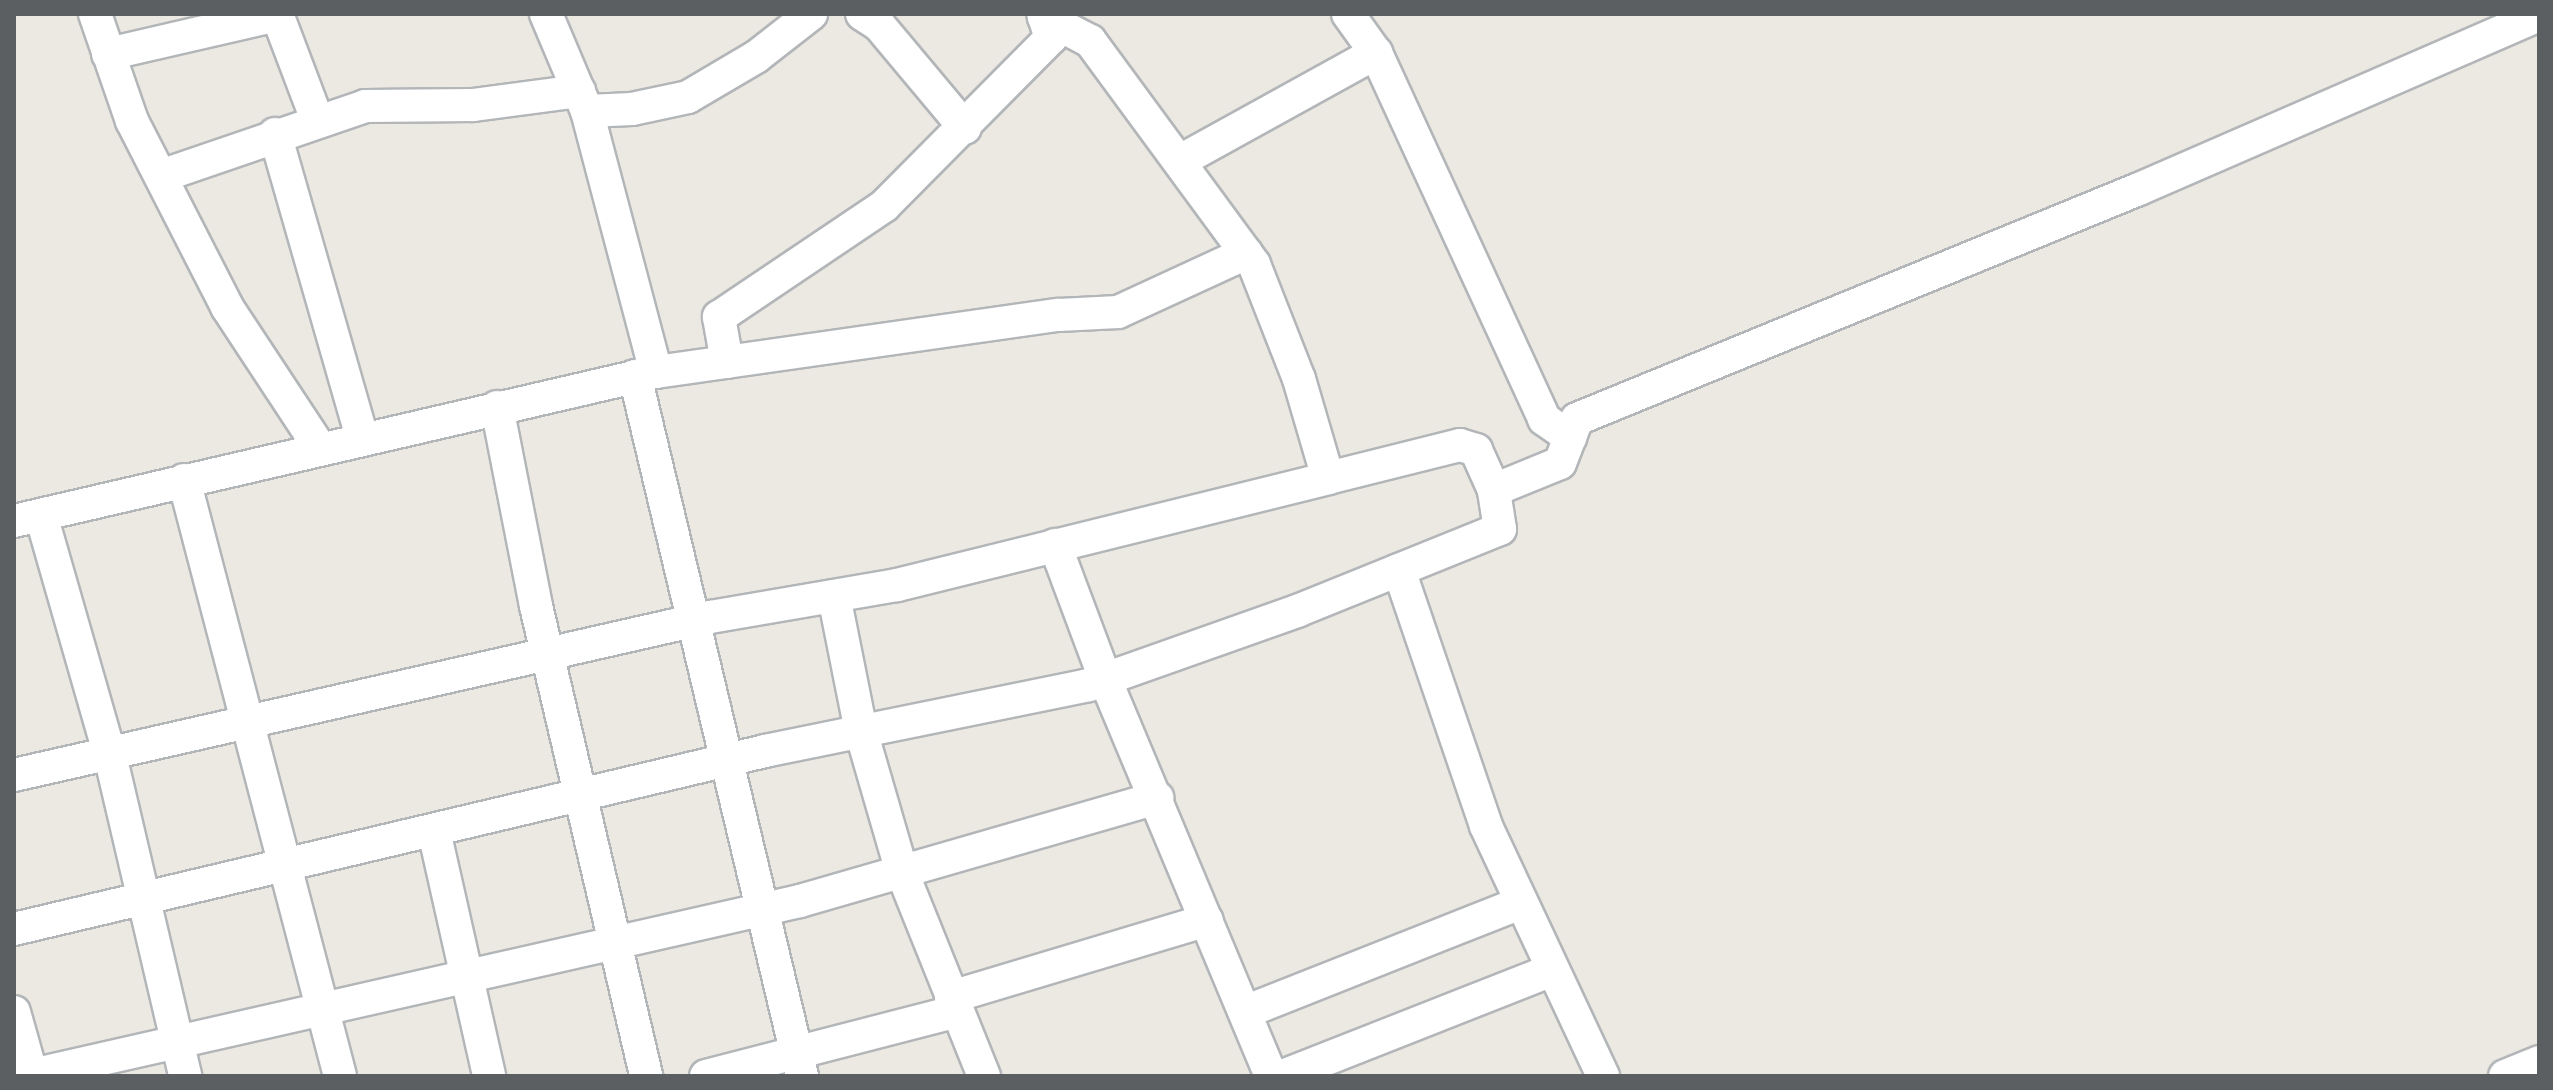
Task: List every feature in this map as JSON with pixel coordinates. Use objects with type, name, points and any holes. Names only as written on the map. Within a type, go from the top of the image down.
[{"type":"street","points":[[95,14],[132,121],[227,307],[320,448]]},
{"type":"street","points":[[108,54],[277,14],[317,120]]},
{"type":"street","points":[[161,176],[275,134],[365,106],[583,101],[632,109],[688,97],[756,57],[811,14]]},
{"type":"street","points":[[862,14],[879,25],[965,128]]},
{"type":"street","points":[[1348,14],[1376,53],[1544,419],[1570,437]]},
{"type":"street","points":[[727,362],[719,317],[884,206],[965,128],[1051,38],[1045,15]]},
{"type":"street","points":[[1045,15],[1090,41],[1246,253],[1299,379],[1328,478]]},
{"type":"street","points":[[1494,490],[1560,463],[1577,419],[2139,189],[2539,15]]},
{"type":"street","points":[[557,17],[583,101],[646,374],[691,621],[798,1064]]},
{"type":"street","points":[[1180,161],[1376,53]]},
{"type":"street","points":[[275,134],[362,438]]},
{"type":"street","points":[[185,1076],[110,755],[28,518],[646,374],[1059,315],[1118,312],[1246,253]]},
{"type":"street","points":[[497,407],[580,799],[646,1076]]},
{"type":"street","points":[[14,775],[691,621],[834,596],[1460,445],[1476,450],[1494,490],[1500,529],[1399,570],[1105,679],[726,761],[580,799],[14,929]]},
{"type":"street","points":[[184,480],[287,864],[340,1076]]},
{"type":"street","points":[[1055,545],[1105,679],[1271,1076]]},
{"type":"street","points":[[1399,570],[1486,826],[1550,971],[1603,1076]]},
{"type":"street","points":[[834,596],[861,731],[902,872],[984,1076]]},
{"type":"street","points":[[14,1012],[30,1076],[762,911],[1157,798]]},
{"type":"street","points":[[434,831],[489,1076]]},
{"type":"street","points":[[1245,1012],[1520,903]]},
{"type":"street","points":[[706,1076],[798,1064],[954,1004],[1207,920]]},
{"type":"street","points":[[1283,1076],[1550,971]]},
{"type":"street","points":[[2505,1076],[2539,1062]]}]
